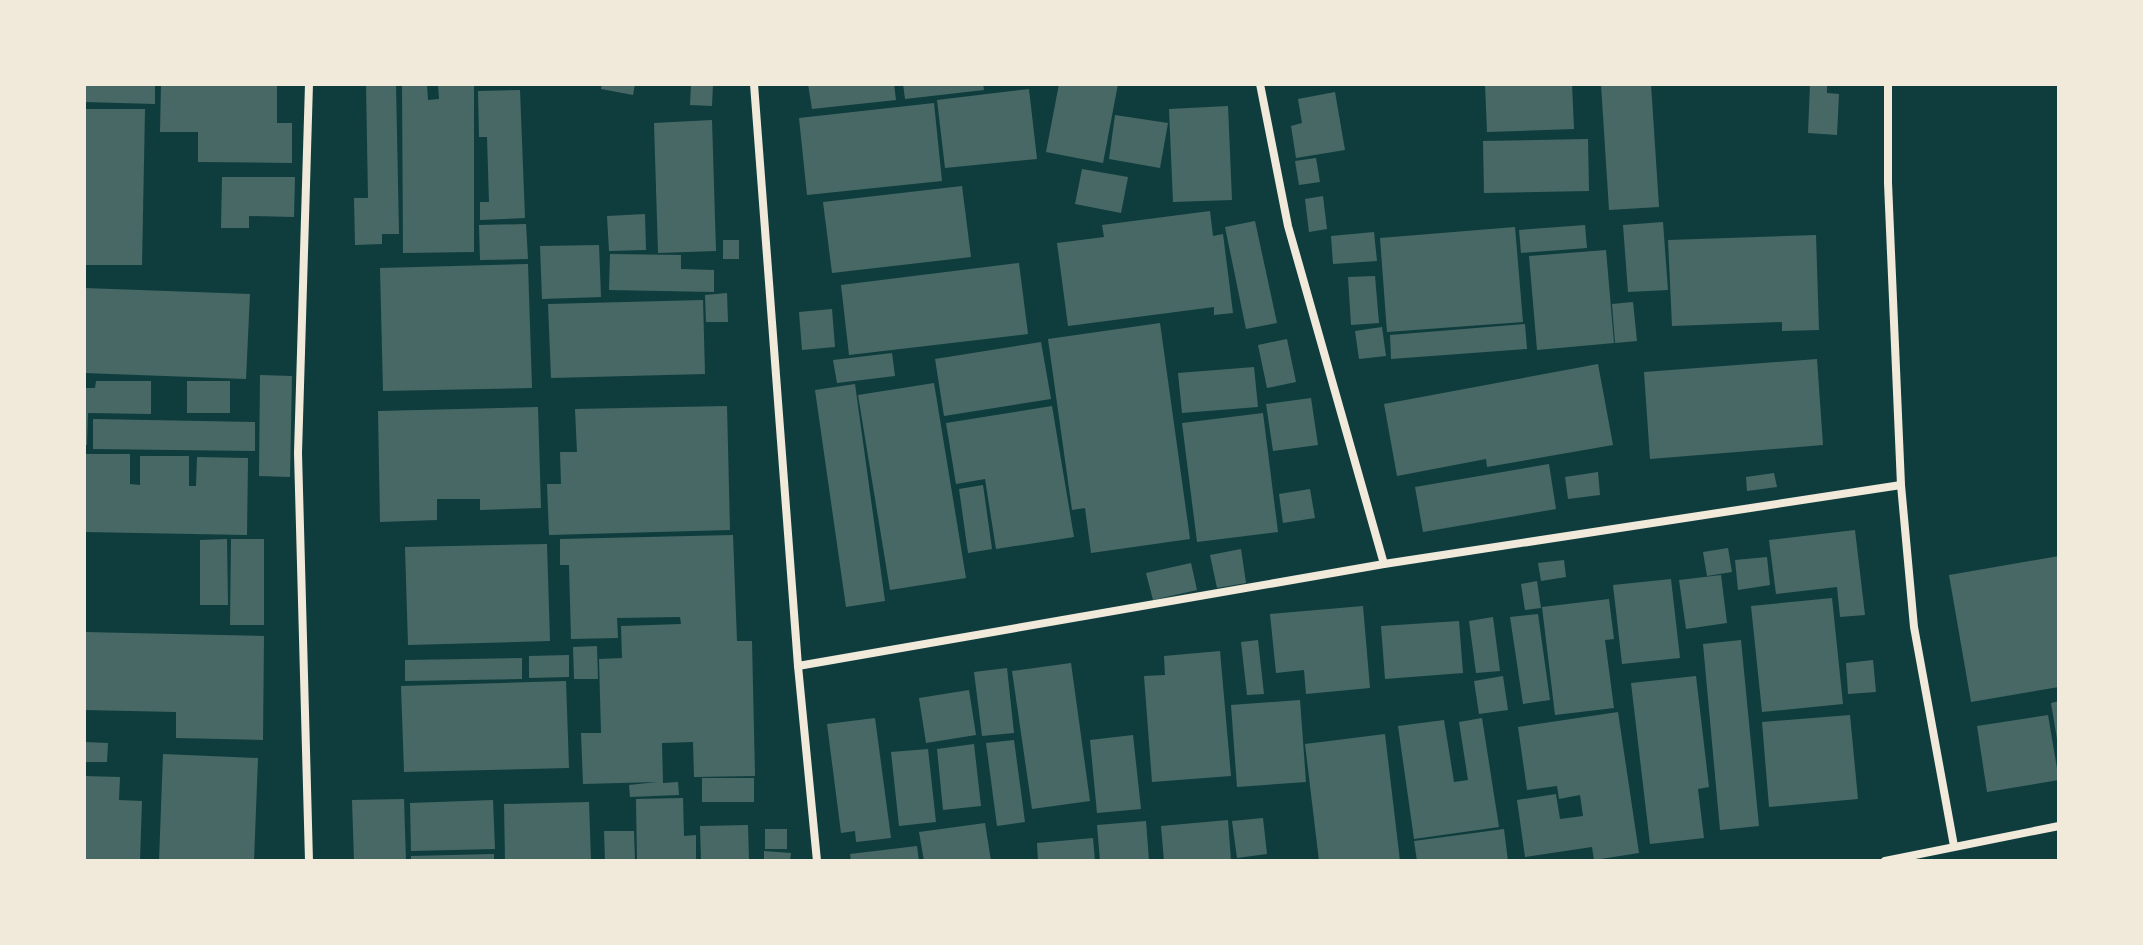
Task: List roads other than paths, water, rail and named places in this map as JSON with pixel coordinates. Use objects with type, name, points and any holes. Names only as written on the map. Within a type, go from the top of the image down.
[{"type":"street","points":[[309,84],[298,453],[309,861]]},
{"type":"street","points":[[754,84],[798,666],[817,861]]},
{"type":"street","points":[[1260,84],[1288,226],[1384,564]]},
{"type":"street","points":[[1888,84],[1888,183],[1901,485],[1914,627],[1954,846]]},
{"type":"street","points":[[798,666],[1384,564],[1901,485]]},
{"type":"street","points":[[1885,861],[2059,826]]}]
